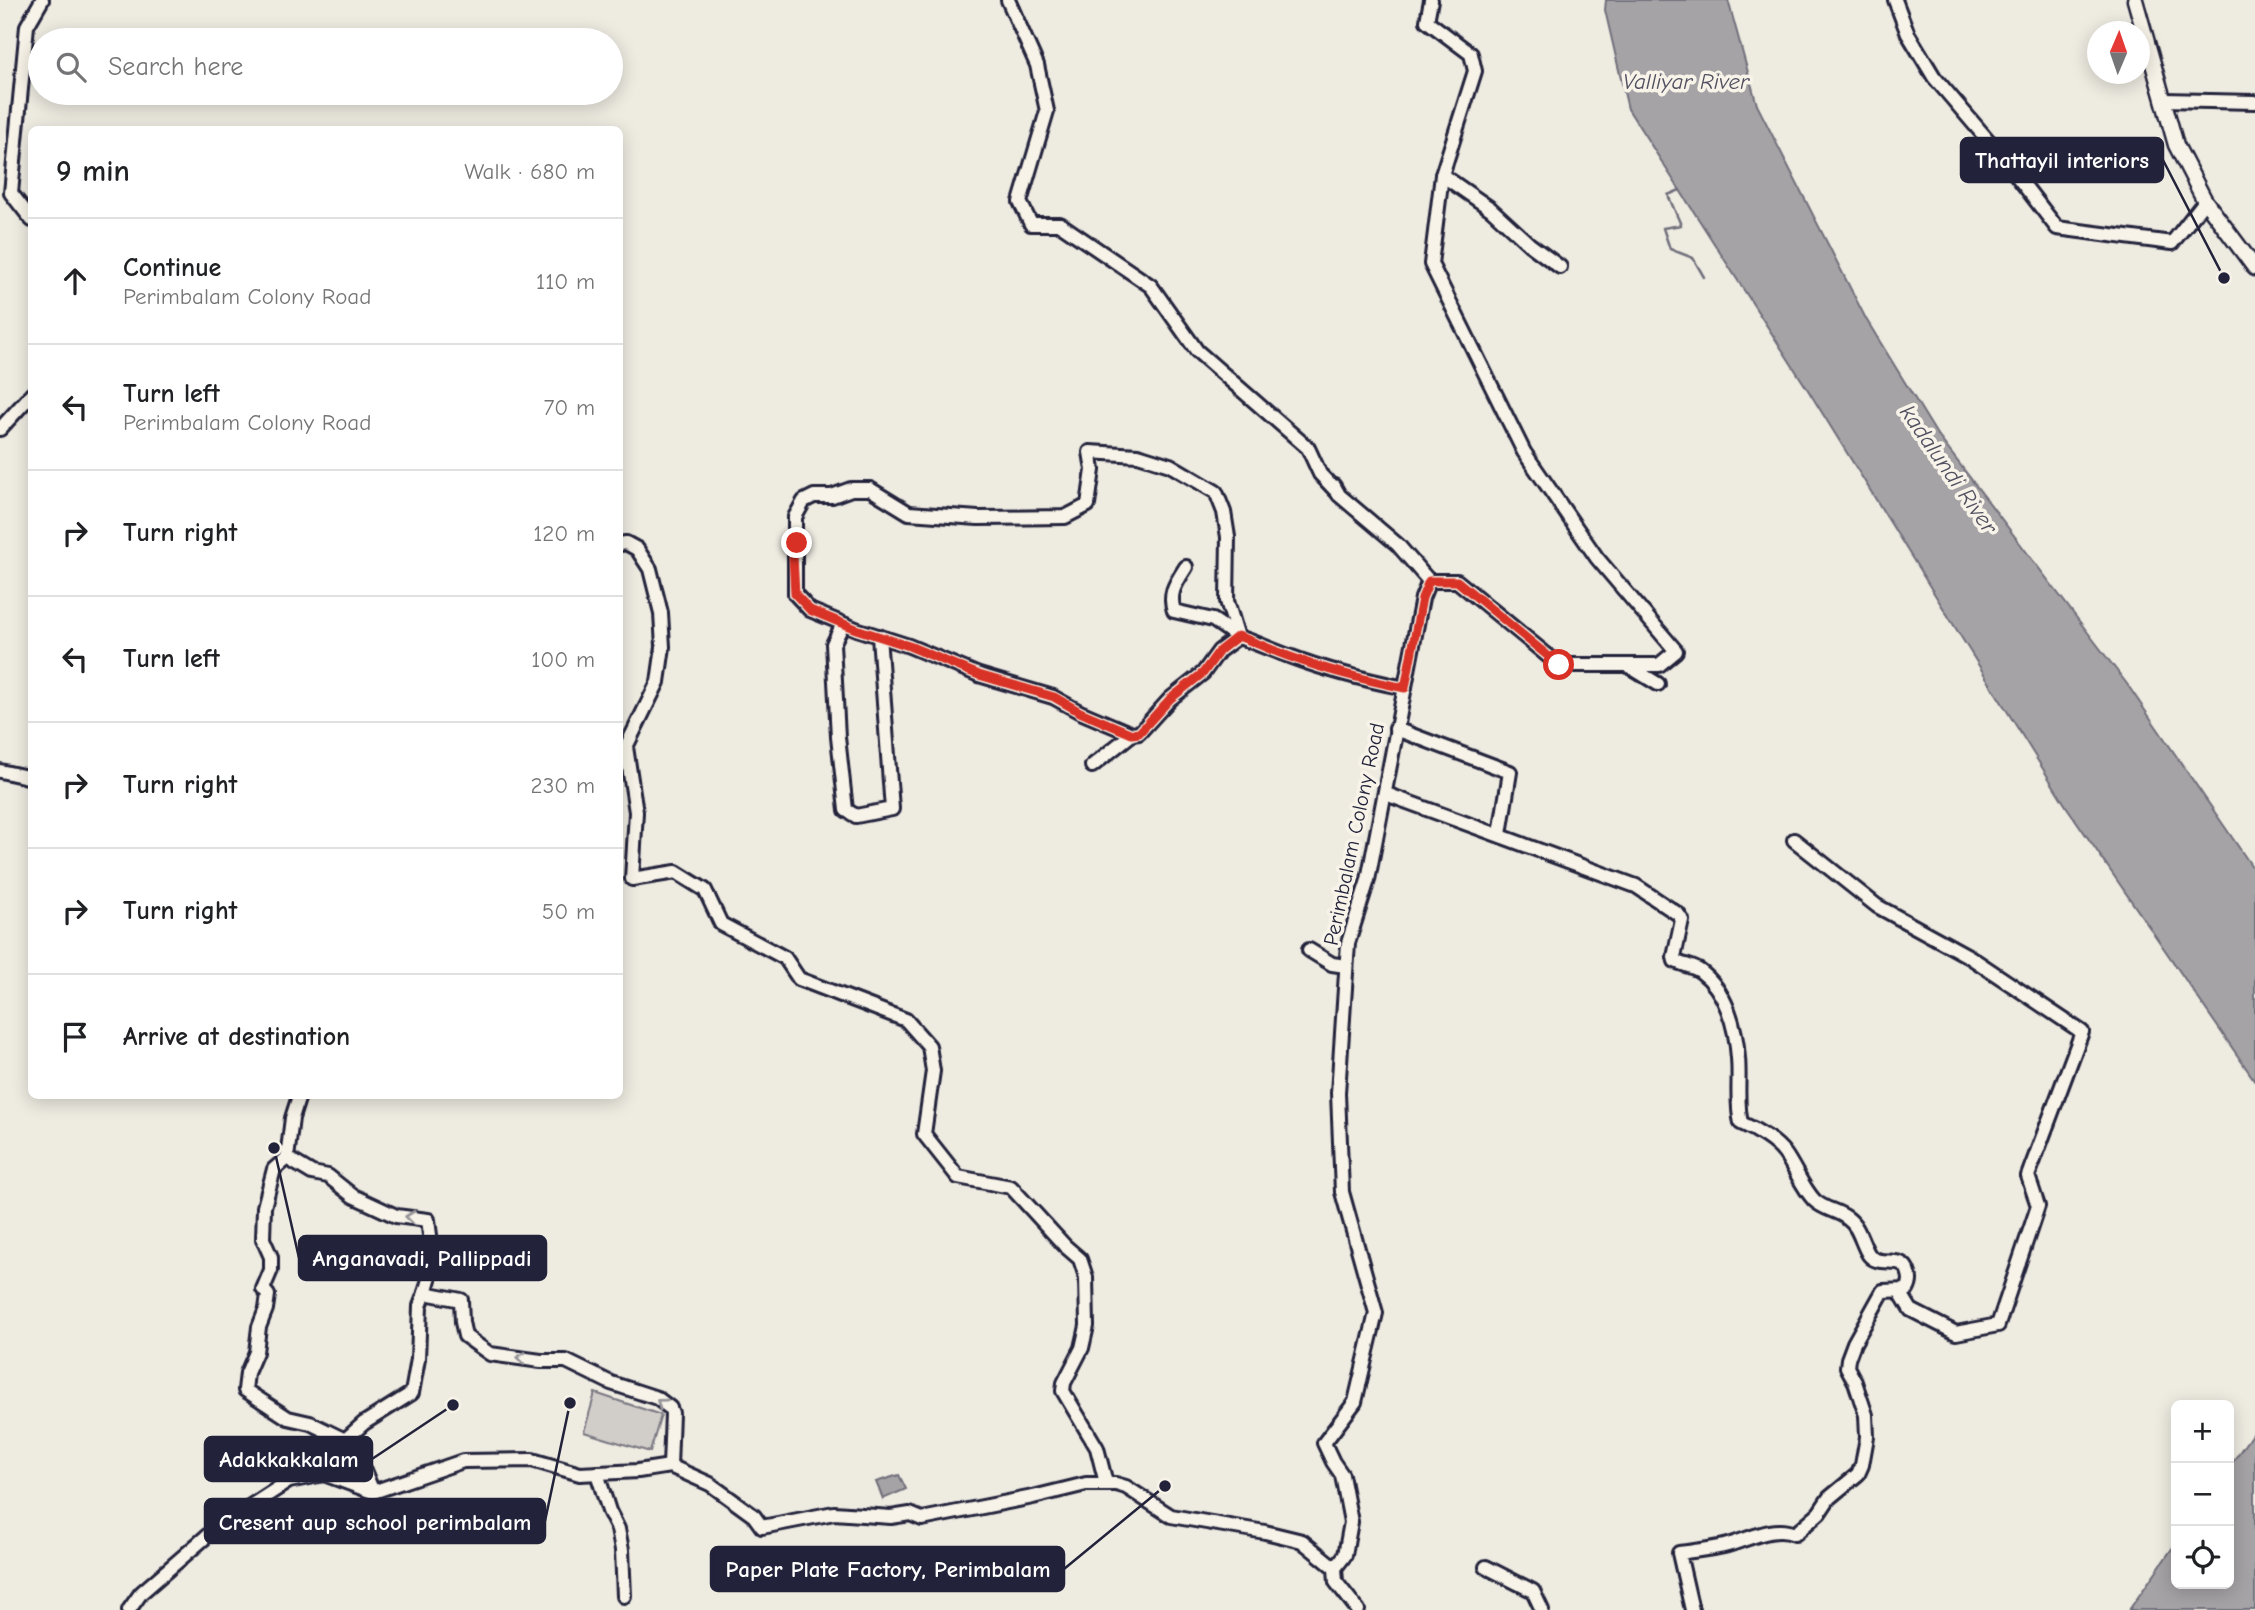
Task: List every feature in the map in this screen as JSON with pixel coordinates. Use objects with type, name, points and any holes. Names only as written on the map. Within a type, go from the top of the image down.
[{"type":"main road","points":[[2135,0],[2176,145],[2205,201],[2255,268]]},
{"type":"street","points":[[27,209],[11,193],[27,26],[42,0]]},
{"type":"street","points":[[1008,0],[1037,65],[1047,111],[1020,202],[1031,224],[1060,224],[1151,286],[1196,351],[1308,448],[1320,474],[1398,545],[1429,581],[1457,581],[1559,665],[1659,665],[1676,651],[1597,558],[1524,453],[1431,264],[1442,174],[1475,71],[1471,54],[1427,21],[1431,0]]},
{"type":"street","points":[[1895,0],[1908,34],[1934,77],[2004,159],[2057,228],[2172,243],[2205,201]]},
{"type":"street","points":[[2164,100],[2255,103]]},
{"type":"street","points":[[1442,174],[1491,209],[1529,244],[1560,267]]},
{"type":"street","points":[[0,429],[28,398]]},
{"type":"street","points":[[1090,452],[1138,455],[1170,465],[1216,492],[1224,512],[1228,537],[1227,601],[1238,636],[1219,651],[1203,673],[1170,699],[1139,733],[1132,734],[1080,712],[1054,697],[979,675],[810,610],[795,594],[795,517],[804,501],[814,496],[832,496],[851,489],[870,489],[909,513],[978,518],[1065,516],[1088,505],[1093,470],[1090,452]]},
{"type":"street","points":[[623,544],[637,549],[650,569],[661,613],[663,647],[658,682],[626,747],[636,812],[632,879],[676,872],[705,890],[721,924],[785,958],[799,979],[906,1020],[929,1046],[933,1071],[924,1134],[958,1177],[1011,1187],[1065,1247],[1080,1259],[1086,1277],[1087,1326],[1083,1348],[1064,1383],[1063,1391],[1097,1448],[1106,1483]]},
{"type":"street","points":[[1186,567],[1173,588],[1171,601],[1174,611],[1213,620],[1238,636],[1287,656],[1357,678],[1405,688]]},
{"type":"street","name":"Perimbalam Colony Road","points":[[1335,1568],[1345,1555],[1351,1522],[1342,1475],[1324,1443],[1355,1402],[1376,1313],[1342,1192],[1338,1093],[1348,943],[1368,880],[1422,598],[1429,581]]},
{"type":"street","points":[[843,624],[833,644],[838,737],[846,810],[856,816],[892,809],[879,636]]},
{"type":"street","points":[[1626,665],[1658,684]]},
{"type":"street","points":[[1396,729],[1510,772],[1500,834]]},
{"type":"street","points":[[1093,766],[1132,734]]},
{"type":"street","points":[[0,771],[28,777]]},
{"type":"street","points":[[1386,794],[1636,886],[1678,914],[1682,919],[1675,961],[1702,973],[1723,998],[1732,1023],[1738,1058],[1738,1109],[1741,1123],[1785,1153],[1816,1202],[1825,1209],[1846,1216],[1854,1224],[1870,1257],[1898,1261],[1905,1265],[1909,1274],[1910,1284],[1907,1290],[1883,1291],[1849,1352],[1847,1367],[1864,1407],[1867,1428],[1865,1456],[1858,1474],[1829,1498],[1819,1513],[1795,1534],[1787,1530],[1777,1531],[1727,1546],[1679,1553],[1692,1610]]},
{"type":"street","points":[[1794,840],[1877,906],[1970,957],[2082,1032],[2028,1176],[2038,1206],[1998,1325],[1956,1333],[1911,1310],[1900,1292]]},
{"type":"street","points":[[1309,950],[1332,964],[1346,966]]},
{"type":"street","points":[[298,1099],[292,1118],[287,1157],[274,1169],[264,1207],[262,1239],[271,1256],[271,1270],[263,1289],[268,1295],[267,1310],[259,1327],[256,1352],[247,1373],[245,1390],[288,1418],[310,1423],[345,1440],[358,1456],[373,1492]]},
{"type":"street","points":[[287,1157],[312,1173],[328,1176],[354,1196],[396,1216],[428,1220],[432,1269],[420,1307],[418,1359],[412,1393],[364,1423],[345,1440]]},
{"type":"street","points":[[425,1293],[461,1300],[465,1336],[490,1354],[541,1361],[566,1361],[611,1383],[657,1398],[670,1408],[672,1413],[670,1466]]},
{"type":"street","points":[[129,1610],[141,1593],[215,1529],[289,1480],[324,1474],[373,1492],[407,1483],[463,1461],[532,1460],[580,1474],[638,1471],[670,1466],[710,1484],[754,1516],[762,1527],[834,1513],[891,1517],[910,1514],[922,1519],[1086,1484],[1106,1483],[1126,1487],[1171,1516],[1303,1541],[1335,1568],[1336,1582],[1358,1610]]},
{"type":"street","points":[[597,1473],[609,1511],[618,1529],[622,1550],[624,1596]]},
{"type":"street","points":[[1486,1567],[1534,1591],[1542,1610]]},
{"type":"shaded area","points":[[595,1393],[661,1415],[650,1452],[584,1432]]},
{"type":"water","name":"Valliyar River","points":[[1606,0],[1728,0],[1757,105],[1866,319],[1936,433],[2127,684],[2255,871],[2255,1081],[2066,806],[1808,390],[1628,109],[1605,10]]},
{"type":"water","points":[[2255,1430],[2255,1610],[2129,1610],[2171,1550],[2171,1589],[2234,1589],[2234,1460]]},
{"type":"water","points":[[899,1475],[906,1489],[883,1499],[876,1482]]},
{"type":"waterway","points":[[1680,190],[1668,195],[1681,225],[1663,228],[1670,249],[1693,258],[1704,277]]},
{"type":"place","name":"Thattayil interiors","points":[[2224,278]]},
{"type":"place","name":"Anganavadi, Pallippadi","points":[[274,1148]]},
{"type":"place","name":"Cresent aup school perimbalam","points":[[570,1403]]},
{"type":"place","name":"Adakkakkalam","points":[[453,1405]]},
{"type":"place","name":"Paper Plate Factory, Perimbalam","points":[[1165,1486]]},
{"type":"route","points":[[797,543],[793,556],[795,594],[810,610],[979,675],[1054,697],[1080,712],[1132,734],[1139,733],[1170,699],[1203,673],[1219,651],[1238,636],[1287,656],[1357,678],[1405,688],[1422,598],[1429,581],[1457,581],[1559,665]]},
{"type":"water label","name":"kadalundi River","points":[[1949,469]]}]
